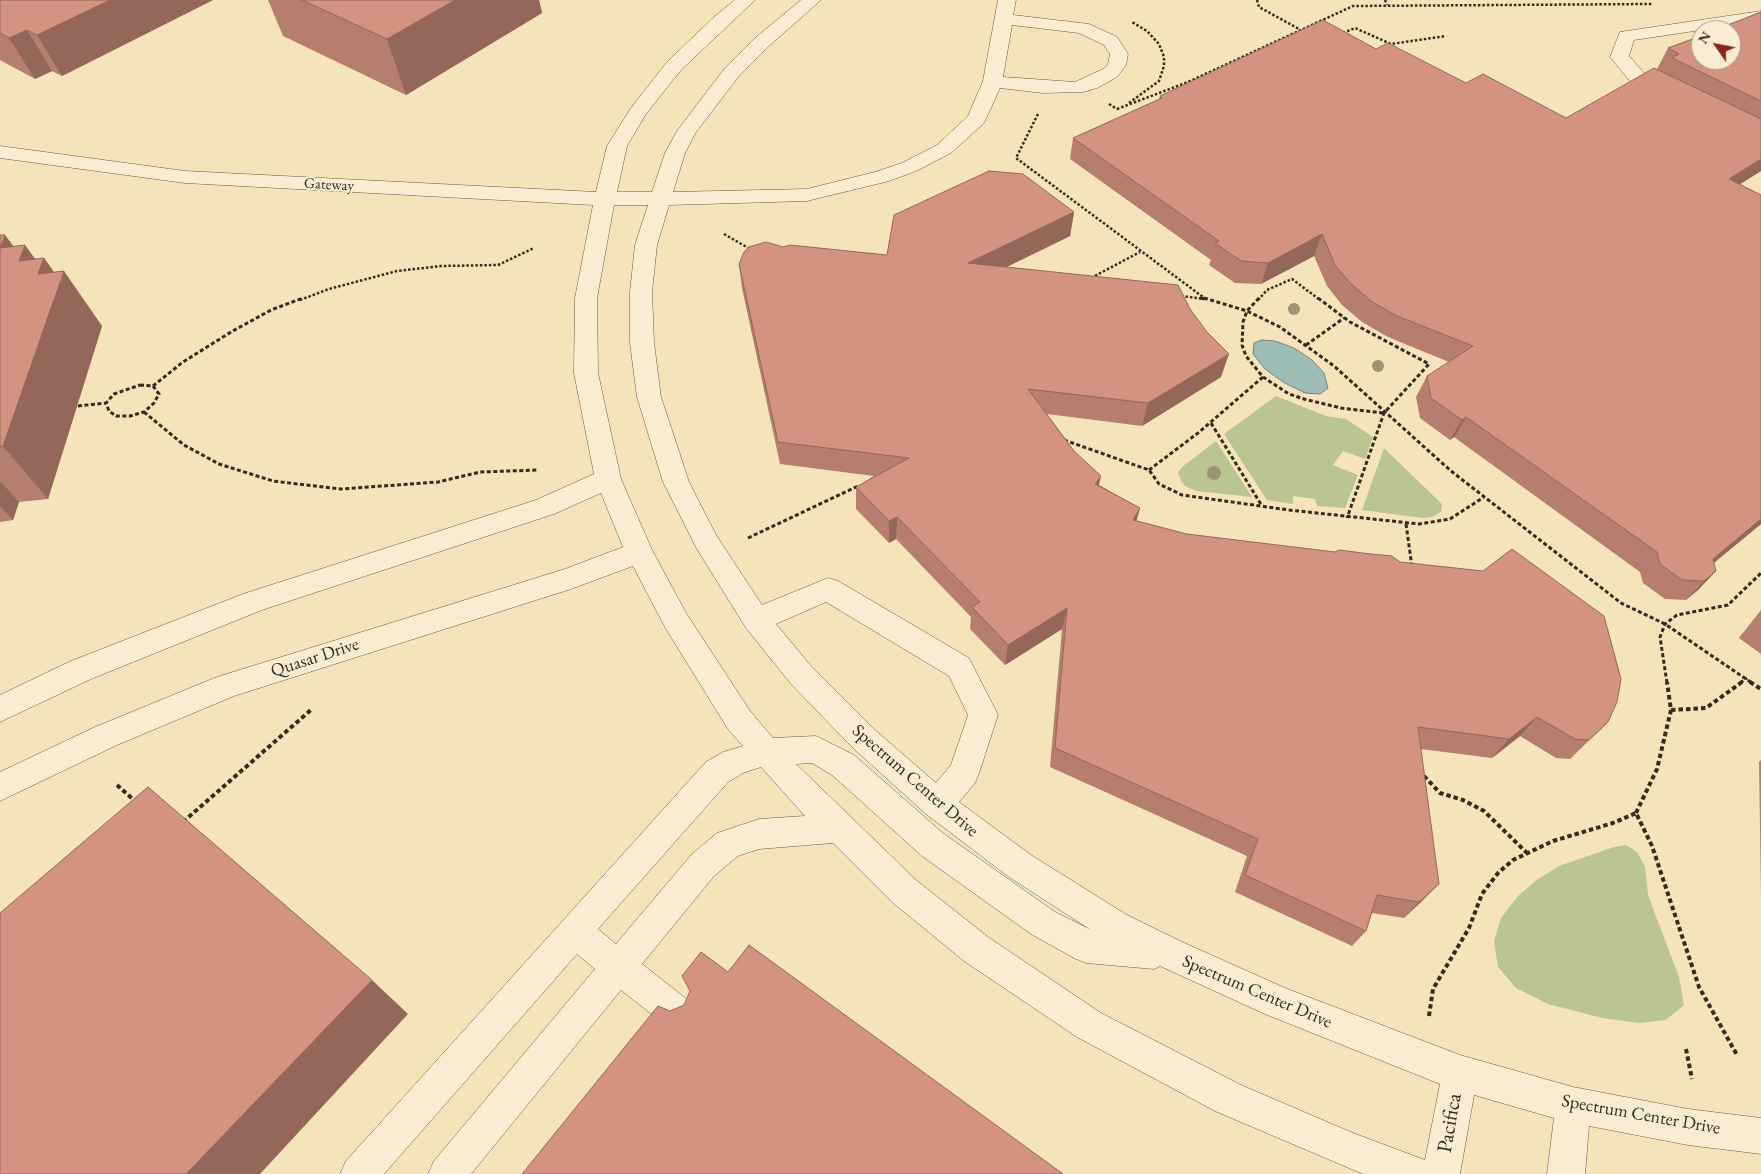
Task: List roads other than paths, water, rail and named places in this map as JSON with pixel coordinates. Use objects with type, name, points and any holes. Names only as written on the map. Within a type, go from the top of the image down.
[{"type":"street","points":[[746,0],[720,21],[685,55],[638,112],[617,146],[604,198],[588,279],[585,348],[590,400],[608,479],[639,552],[676,621],[716,686],[765,752],[838,828],[904,891],[946,926],[1032,988],[1089,1025],[1228,1098],[1368,1159],[1415,1174]]},
{"type":"street","name":"Spectrum Center Drive","points":[[812,0],[756,47],[704,106],[675,153],[646,245],[642,292],[642,343],[650,397],[676,482],[706,542],[756,620],[801,675],[864,739],[937,804],[1036,876],[1115,926],[1168,953],[1277,1002],[1412,1056],[1460,1073],[1573,1105],[1688,1127],[1761,1136]]},
{"type":"street","points":[[993,81],[1042,87],[1076,88],[1090,84],[1110,73],[1117,65],[1119,54],[1111,41],[1082,28],[1005,10]]},
{"type":"street","name":"Gateway","points":[[0,152],[185,177],[604,198],[713,198],[808,194],[882,177],[909,167],[944,149],[977,119],[993,81],[1005,10]]},
{"type":"street","points":[[1688,102],[1637,77],[1619,57],[1626,36],[1761,16]]},
{"type":"street","points":[[0,709],[81,670],[253,602],[544,506],[608,479]]},
{"type":"street","name":"Quasar Drive","points":[[0,787],[106,736],[227,686],[571,578],[639,552]]},
{"type":"street","points":[[756,620],[828,589],[959,667],[983,715],[964,773],[937,804]]},
{"type":"street","points":[[359,1174],[717,772],[734,762],[765,752],[816,749],[833,758],[920,833],[970,872],[1043,923],[1086,946],[1168,953]]},
{"type":"street","points":[[447,1174],[703,865],[728,844],[759,834],[838,828]]},
{"type":"street","points":[[575,932],[681,1016]]},
{"type":"street","name":"Pacifica","points":[[1441,1174],[1460,1073]]},
{"type":"street","points":[[1566,1174],[1573,1105]]},
{"type":"water","points":[[1262,340],[1275,341],[1294,348],[1312,360],[1324,373],[1328,388],[1320,394],[1305,393],[1283,382],[1265,369],[1253,354],[1254,343]]}]
